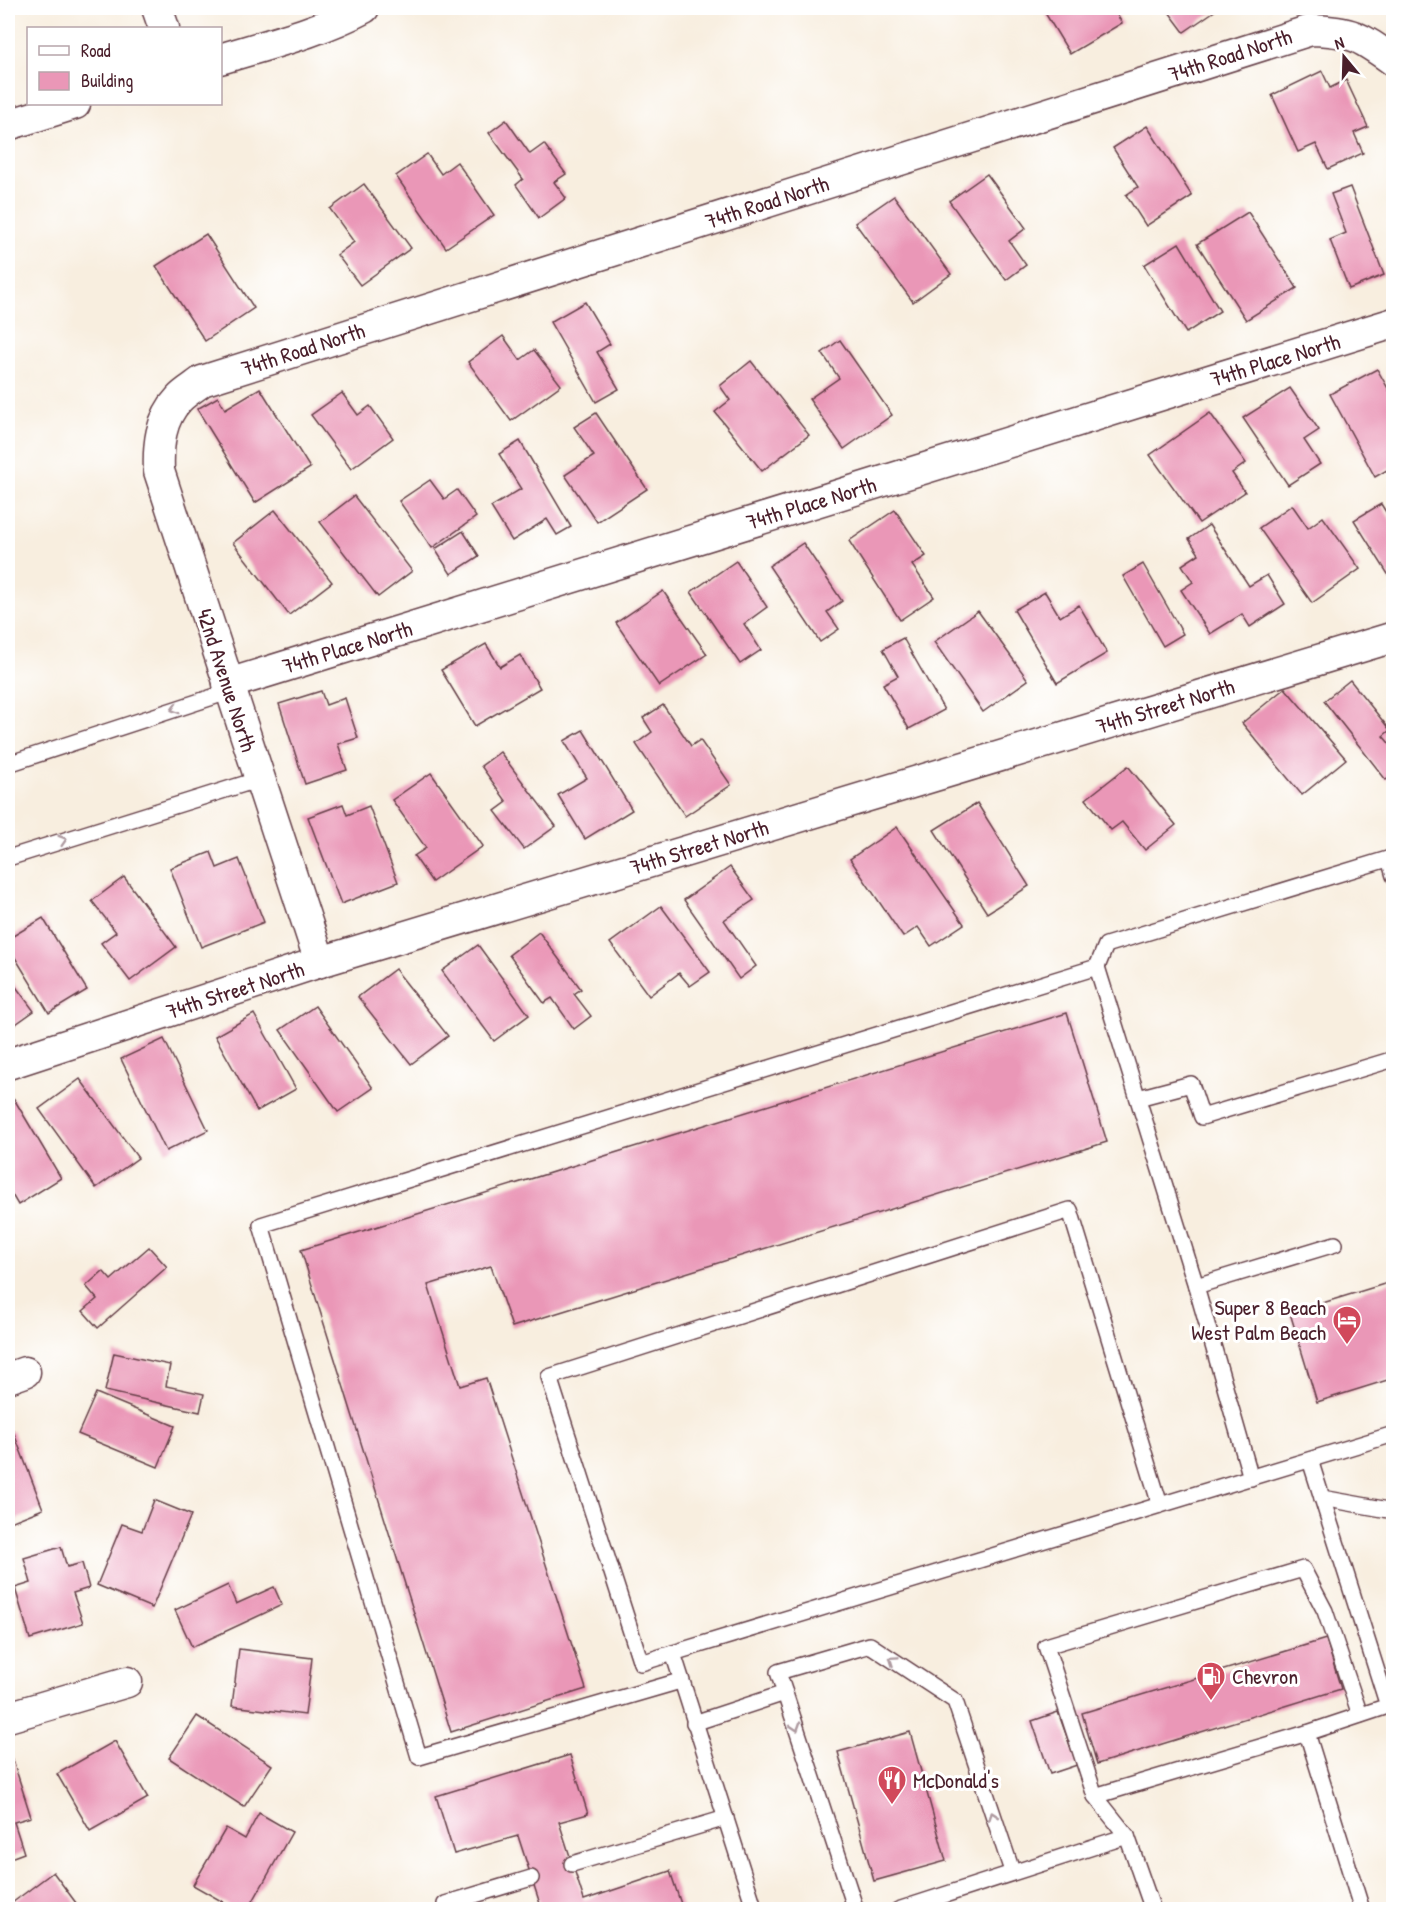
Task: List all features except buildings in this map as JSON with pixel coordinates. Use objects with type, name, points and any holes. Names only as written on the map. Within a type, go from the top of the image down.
[{"type":"street","points":[[157,8],[164,27]]},
{"type":"street","points":[[222,58],[342,20],[364,8]]},
{"type":"street","name":"74th Road North","points":[[179,399],[202,381],[1311,30],[1336,30],[1360,37],[1394,61]]},
{"type":"street","points":[[8,124],[72,105]]},
{"type":"street","name":"74th Place North","points":[[230,687],[1394,323]]},
{"type":"street","name":"42nd Avenue North","points":[[179,399],[165,420],[158,445],[159,471],[320,962]]},
{"type":"street","name":"74th Street North","points":[[8,1064],[320,962],[1394,637]]},
{"type":"street","points":[[8,1717],[127,1682]]},
{"type":"lane","points":[[8,764],[230,687]]},
{"type":"lane","points":[[8,858],[260,779]]},
{"type":"lane","points":[[1251,1478],[1196,1286],[1097,967],[1106,945],[1391,858],[1394,876]]},
{"type":"lane","points":[[681,1681],[419,1757],[261,1225],[1097,967]]},
{"type":"lane","points":[[1138,1098],[1191,1084],[1202,1117],[1394,1059]]},
{"type":"lane","points":[[1160,1505],[1070,1210],[549,1377],[641,1663],[1394,1434]]},
{"type":"lane","points":[[1196,1286],[1335,1244]]},
{"type":"lane","points":[[1095,1796],[1391,1706],[1310,1460]]},
{"type":"lane","points":[[1322,1498],[1394,1511]]},
{"type":"lane","points":[[1153,1910],[1127,1836],[1095,1796],[1046,1646],[1303,1569],[1325,1611],[1360,1715]]},
{"type":"lane","points":[[856,1910],[778,1672],[870,1644],[955,1701],[1012,1871]]},
{"type":"lane","points":[[673,1653],[755,1910]]},
{"type":"lane","points":[[694,1723],[785,1693]]},
{"type":"lane","points":[[1307,1733],[1362,1910]]},
{"type":"lane","points":[[572,1864],[726,1818]]},
{"type":"lane","points":[[898,1910],[1012,1871],[1127,1836]]},
{"type":"lane","points":[[447,1910],[445,1904],[531,1878]]},
{"type":"place","name":"Super 8 Beach West Palm Beach","points":[[1347,1346]]},
{"type":"place","name":"Chevron","points":[[1211,1702]]},
{"type":"place","name":"McDonald's","points":[[892,1806]]}]
